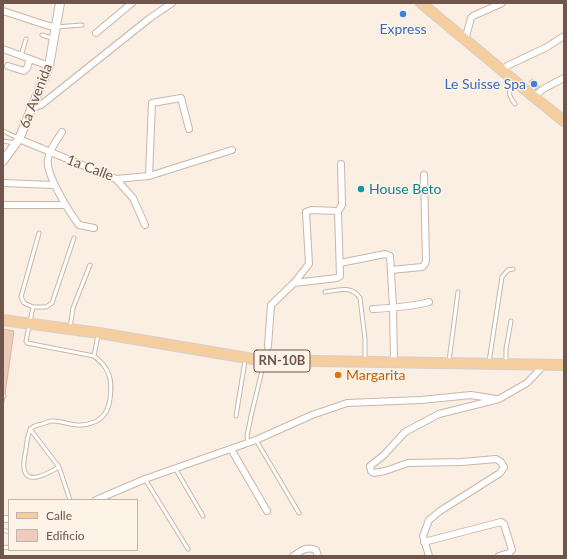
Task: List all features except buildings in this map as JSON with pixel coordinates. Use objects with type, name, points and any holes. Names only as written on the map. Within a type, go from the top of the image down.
[{"type":"main road","points":[[421,3],[535,99],[564,121]]},
{"type":"main road","name":"RN-10B","points":[[3,320],[99,333],[265,361],[545,364],[563,367]]},
{"type":"street","name":"6a Avenida","points":[[3,161],[18,141],[49,66],[60,3]]},
{"type":"street","points":[[96,33],[132,3]]},
{"type":"street","points":[[30,110],[41,105],[150,18],[172,3]]},
{"type":"street","points":[[465,40],[471,18],[502,3]]},
{"type":"street","points":[[3,11],[56,27]]},
{"type":"street","points":[[502,71],[507,66],[547,47],[564,36]]},
{"type":"street","points":[[3,49],[49,66]]},
{"type":"street","points":[[8,66],[24,71],[27,68],[30,59]]},
{"type":"street","points":[[535,99],[544,89],[564,78]]},
{"type":"street","points":[[150,176],[152,103],[181,98],[189,129]]},
{"type":"street","points":[[62,132],[50,152],[47,162],[54,185],[78,225],[94,228]]},
{"type":"street","name":"1a Calle","points":[[18,141],[50,152],[116,179],[150,176],[232,150]]},
{"type":"street","points":[[294,283],[337,278],[340,276],[338,211],[342,204],[341,164]]},
{"type":"street","points":[[391,270],[422,267],[425,264],[424,175]]},
{"type":"street","points":[[116,179],[134,198],[145,225]]},
{"type":"street","points":[[3,183],[54,185]]},
{"type":"street","points":[[3,206],[65,205]]},
{"type":"street","points":[[268,346],[271,305],[294,283],[309,264],[306,212],[311,210],[338,211]]},
{"type":"street","points":[[340,263],[385,254],[390,256],[394,362]]},
{"type":"street","points":[[372,309],[429,302]]},
{"type":"street","points":[[429,556],[424,542],[423,532],[429,520],[440,511],[500,473],[504,467],[501,462],[496,459],[462,462],[408,463],[374,473],[370,466],[384,455],[406,432],[439,414],[499,399],[527,383],[545,364]]},
{"type":"street","points":[[98,499],[145,479],[256,440],[312,415],[347,403],[421,400],[471,395],[499,399]]},
{"type":"street","points":[[231,449],[268,511]]},
{"type":"street","points":[[424,542],[501,522],[504,524],[512,550],[509,553],[499,556]]},
{"type":"street","points":[[293,556],[301,550],[308,548],[316,550],[318,556]]},
{"type":"lane","points":[[56,27],[82,25]]},
{"type":"lane","points":[[42,35],[54,39]]},
{"type":"lane","points":[[21,56],[26,39]]},
{"type":"lane","points":[[515,82],[509,91],[509,96],[515,104]]},
{"type":"lane","points":[[3,131],[18,141]]},
{"type":"lane","points":[[3,140],[18,141]]},
{"type":"lane","points":[[39,234],[21,297],[24,303],[33,307],[46,307],[52,303],[74,238]]},
{"type":"lane","points":[[70,329],[73,308],[90,265]]},
{"type":"lane","points":[[488,364],[502,277],[508,270],[513,269]]},
{"type":"lane","points":[[325,292],[348,289],[356,292],[360,298],[365,339],[365,362]]},
{"type":"lane","points":[[449,363],[458,292]]},
{"type":"lane","points":[[33,307],[27,343],[94,356],[102,362],[111,381],[109,408],[103,417],[94,423],[80,425],[63,422],[51,422],[35,425],[30,429],[24,466],[25,472],[28,476],[32,477],[46,474],[59,466]]},
{"type":"lane","points":[[506,364],[506,349],[511,321]]},
{"type":"lane","points":[[94,356],[99,333]]},
{"type":"lane","points":[[248,443],[247,436],[268,346]]},
{"type":"lane","points":[[236,416],[246,359]]},
{"type":"lane","points":[[30,429],[59,466],[70,499]]},
{"type":"lane","points":[[256,440],[299,513]]},
{"type":"lane","points":[[175,468],[203,516]]},
{"type":"lane","points":[[145,479],[188,549]]},
{"type":"place","name":"Express","points":[[403,14]]},
{"type":"place","name":"Le Suisse Spa","points":[[534,84]]},
{"type":"place","name":"House Beto","points":[[361,189]]},
{"type":"place","name":"Margarita","points":[[338,375]]}]
